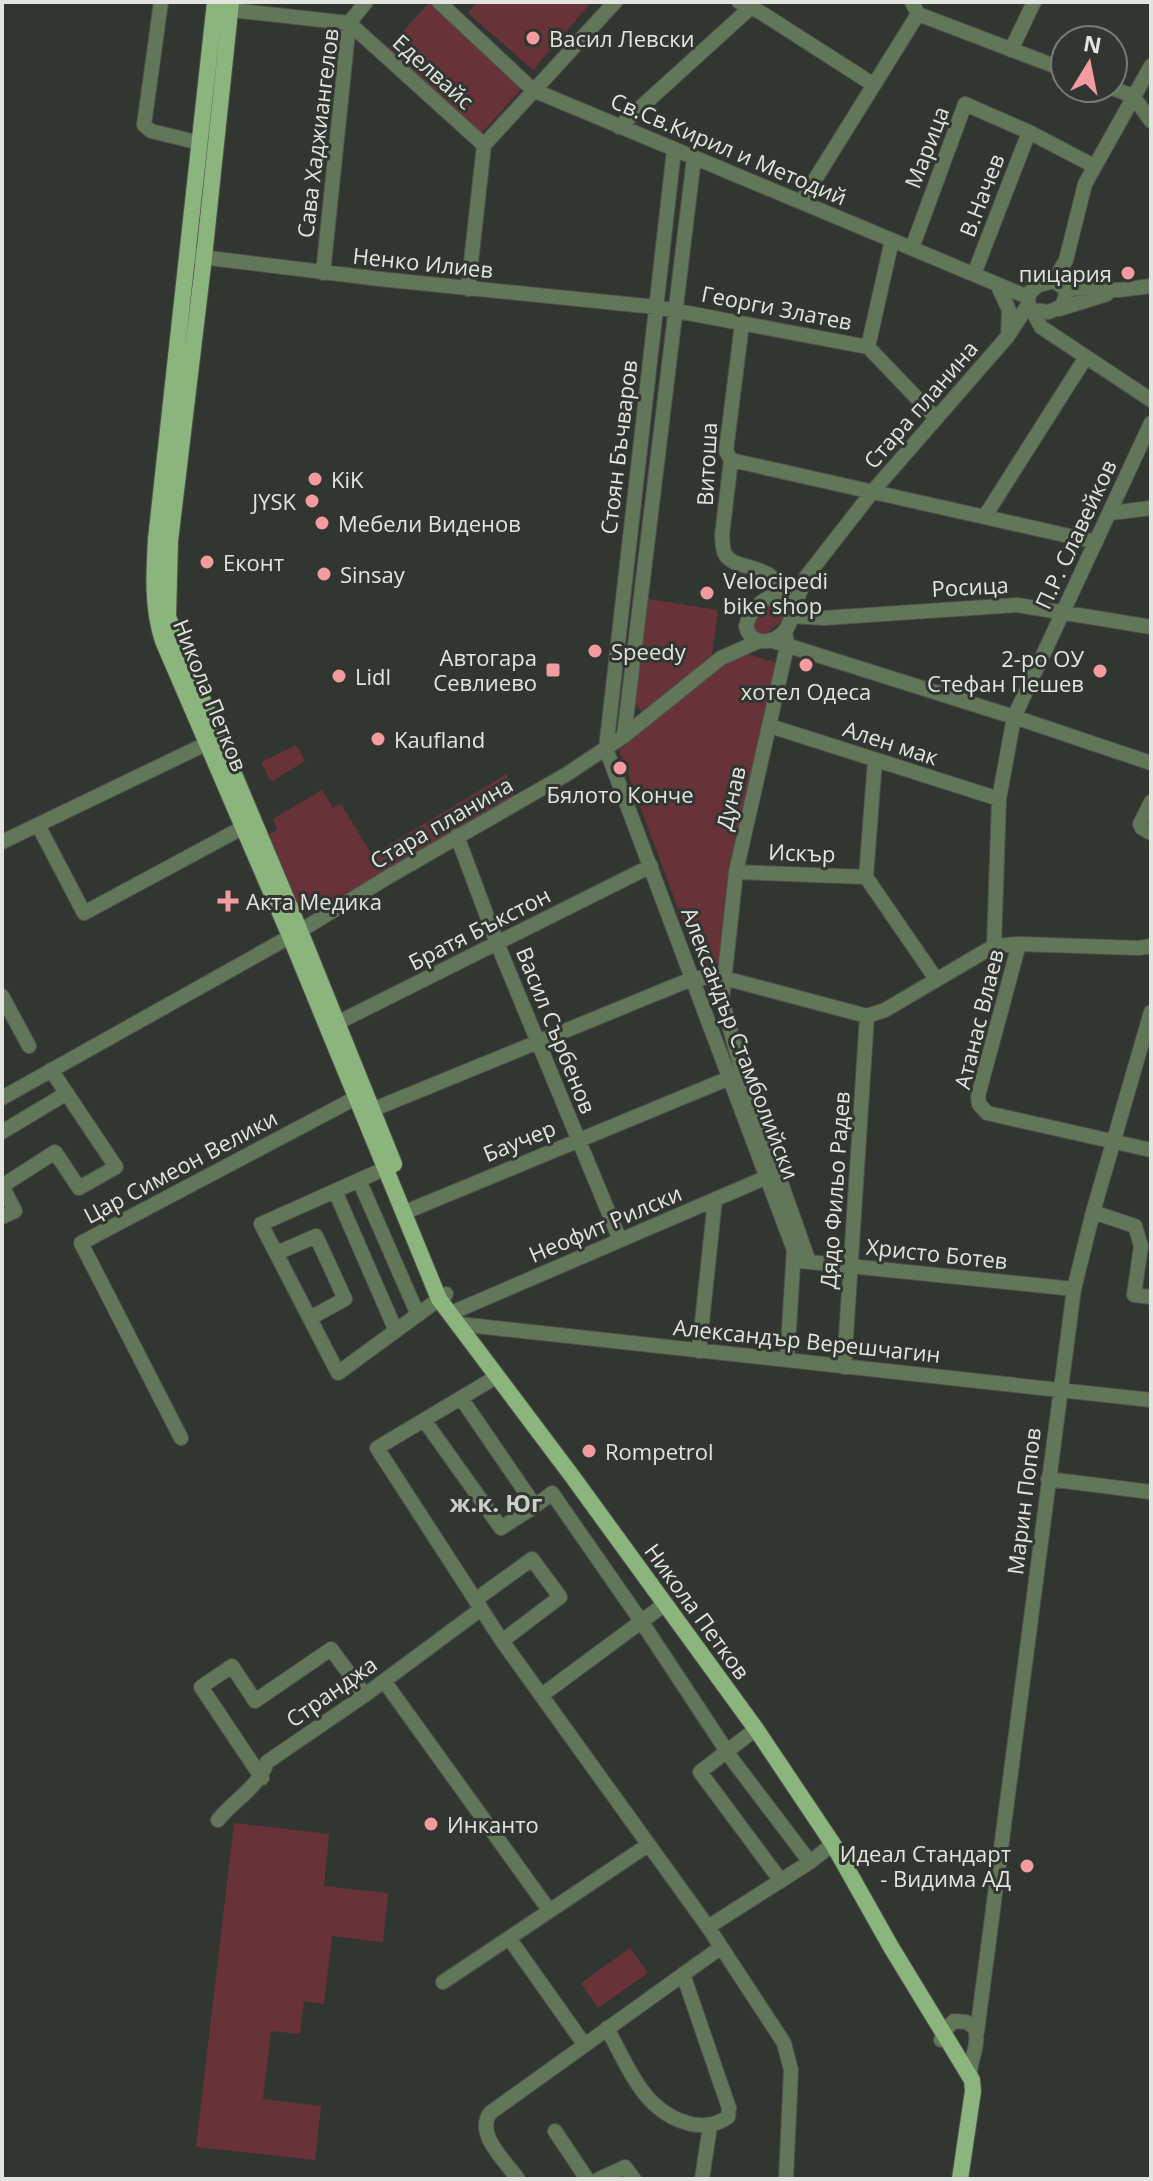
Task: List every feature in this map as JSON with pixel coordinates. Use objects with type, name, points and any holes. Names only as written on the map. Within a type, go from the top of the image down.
[{"type":"main road","name":"Никола Петков","points":[[213,741],[163,641],[153,594],[156,539],[200,143],[222,5]]},
{"type":"main road","name":"Никола Петков","points":[[222,5],[204,257],[170,541],[168,617],[213,741],[443,1297],[496,1377],[756,1729],[833,1844],[891,1947],[914,1998],[953,2045],[970,2075],[974,2085],[969,2108]]},
{"type":"main road","name":"Никола Петков","points":[[363,1104],[384,1169],[407,1211]]},
{"type":"main road","name":"Никола Петков","points":[[953,2045],[969,2108]]},
{"type":"main road","points":[[960,2179],[969,2108]]},
{"type":"street","points":[[161,2],[144,125],[151,131],[200,143]]},
{"type":"street","name":"Сава Хаджиангелов","points":[[323,273],[349,23],[366,2]]},
{"type":"street","name":"Св.Св.Кирил и Методий","points":[[439,2],[533,90],[996,284],[1038,308],[1041,327],[1151,400]]},
{"type":"street","points":[[468,289],[484,145],[615,2]]},
{"type":"street","points":[[1011,50],[1034,2]]},
{"type":"street","points":[[222,5],[349,23]]},
{"type":"street","points":[[619,127],[754,6],[874,85]]},
{"type":"street","points":[[801,202],[874,85],[915,8],[1049,64]]},
{"type":"street","name":"Еделвайс","points":[[349,23],[484,145]]},
{"type":"street","points":[[1059,285],[1033,289],[1038,308],[1065,301],[1059,285],[1085,184],[1151,66]]},
{"type":"street","points":[[1129,94],[1151,121]]},
{"type":"street","name":"Марица","points":[[912,248],[965,104],[1029,132],[1094,166]]},
{"type":"street","name":"В.Начев","points":[[974,274],[1029,132]]},
{"type":"street","name":"Стоян Бъчваров","points":[[606,749],[674,150]]},
{"type":"street","name":"Стоян Бъчваров","points":[[624,736],[694,158]]},
{"type":"street","points":[[868,347],[892,240]]},
{"type":"street","name":"Ненко Илиев","points":[[187,255],[323,273],[676,310]]},
{"type":"street","points":[[996,284],[1009,310],[1008,336]]},
{"type":"street","name":"Стара планина","points":[[1059,285],[1119,290]]},
{"type":"street","name":"Стара планина","points":[[721,658],[764,641],[806,577],[873,491],[1008,336],[1038,308],[1151,286]]},
{"type":"street","name":"Георги Златев","points":[[676,310],[868,347],[936,418]]},
{"type":"street","name":"Витоша","points":[[742,324],[726,451],[731,460],[722,535],[725,554],[730,560],[757,568],[772,577]]},
{"type":"street","points":[[985,516],[1086,357]]},
{"type":"street","name":"П.Р. Славейков","points":[[994,946],[999,799],[1014,717],[1062,611],[1147,444],[1151,423]]},
{"type":"street","points":[[731,460],[1096,542]]},
{"type":"street","points":[[1111,513],[1151,508]]},
{"type":"street","points":[[764,599],[772,577]]},
{"type":"street","points":[[772,577],[786,607]]},
{"type":"street","name":"Стара планина","points":[[2,1098],[295,933],[606,749],[721,658],[764,599]]},
{"type":"street","name":"Росица","points":[[764,599],[824,618],[1002,604],[1151,627]]},
{"type":"street","name":"Дунав","points":[[724,978],[736,872],[787,646],[786,607]]},
{"type":"street","points":[[746,626],[752,638],[787,646],[1014,717],[1151,763]]},
{"type":"street","name":"Ален мак","points":[[770,726],[999,799]]},
{"type":"street","points":[[2,842],[213,741]]},
{"type":"street","name":"Александър Стамболийски","points":[[606,749],[651,866],[689,980],[736,1075],[773,1175],[794,1250],[802,1261],[787,1360]]},
{"type":"street","points":[[875,760],[866,877],[936,979]]},
{"type":"street","points":[[1151,802],[1140,824],[1151,833]]},
{"type":"street","points":[[38,825],[84,913],[248,825]]},
{"type":"street","name":"Васил Сърбенов","points":[[457,836],[497,943],[620,1240]]},
{"type":"street","name":"Братя Бъкстон","points":[[332,1026],[651,866]]},
{"type":"street","name":"Искър","points":[[736,872],[866,877]]},
{"type":"street","name":"Атанас Влаев","points":[[1019,944],[978,1096],[979,1104],[987,1113],[1114,1141]]},
{"type":"street","points":[[689,980],[724,978],[867,1016],[885,1010],[994,946],[1151,946]]},
{"type":"street","name":"Александър Стамболийски","points":[[724,978],[722,1009],[736,1075]]},
{"type":"street","name":"Цар Симеон Велики","points":[[181,1438],[81,1243],[363,1104],[689,980]]},
{"type":"street","points":[[2,996],[29,1046]]},
{"type":"street","name":"Марин Попов","points":[[953,2045],[977,2032],[1074,1289],[1151,1012]]},
{"type":"street","name":"Дядо Фильо Радев","points":[[844,1367],[867,1016]]},
{"type":"street","points":[[2,1217],[15,1211],[2,1186],[55,1152],[79,1188],[116,1167],[51,1070]]},
{"type":"street","name":"Баучер","points":[[407,1211],[736,1075]]},
{"type":"street","points":[[2,1132],[67,1093]]},
{"type":"street","points":[[1114,1141],[1151,1150]]},
{"type":"street","points":[[384,1169],[261,1224],[338,1373],[443,1297]]},
{"type":"street","name":"Неофит Рилски","points":[[455,1318],[483,1299],[773,1175]]},
{"type":"street","points":[[359,1180],[418,1315]]},
{"type":"street","points":[[335,1191],[396,1331]]},
{"type":"street","points":[[699,1351],[715,1199]]},
{"type":"street","points":[[1093,1212],[1135,1226],[1141,1246],[1134,1295],[1151,1297]]},
{"type":"street","points":[[277,1253],[316,1236],[345,1299],[310,1318]]},
{"type":"street","name":"Христо Ботев","points":[[802,1261],[1074,1289]]},
{"type":"street","points":[[483,1299],[481,1312],[490,1327]]},
{"type":"street","name":"Александър Верешчагин","points":[[455,1318],[490,1327],[1151,1400]]},
{"type":"street","points":[[496,1377],[377,1448],[502,1641],[708,1927],[784,2043],[791,2070],[786,2179]]},
{"type":"street","points":[[461,1398],[535,1506]]},
{"type":"street","points":[[424,1420],[501,1528],[552,1493],[734,1762],[810,1862]]},
{"type":"street","points":[[1048,1479],[1151,1492]]},
{"type":"street","name":"Странджа","points":[[218,1820],[232,1803],[262,1778],[267,1762],[384,1681],[532,1559],[560,1597],[502,1641]]},
{"type":"street","points":[[542,1695],[665,1604]]},
{"type":"street","points":[[262,1778],[201,1687],[232,1666],[255,1701],[331,1649],[365,1695]]},
{"type":"street","points":[[384,1681],[549,1910]]},
{"type":"street","points":[[756,1729],[700,1772],[781,1881]]},
{"type":"street","points":[[708,1927],[833,1844]]},
{"type":"street","points":[[443,1982],[648,1845]]},
{"type":"street","points":[[509,1938],[584,2044]]},
{"type":"street","points":[[518,2179],[485,2131],[485,2120],[490,2113],[720,1948]]},
{"type":"street","points":[[607,2028],[652,2103],[694,2125],[710,2126],[728,2117],[729,2108],[683,1974]]},
{"type":"street","points":[[960,2021],[981,2004]]},
{"type":"street","points":[[953,2045],[954,2021],[971,2024],[977,2032]]},
{"type":"street","points":[[702,2179],[710,2126]]},
{"type":"street","points":[[555,2131],[587,2179]]},
{"type":"street","points":[[599,2179],[625,2167],[634,2179]]},
{"type":"shaded area","points":[[430,2],[525,85],[478,137],[384,52]]},
{"type":"shaded area","name":"Васил Левски","points":[[477,2],[586,2],[589,5],[533,70],[468,13]]},
{"type":"shaded area","points":[[648,599],[718,610],[711,661],[642,712],[634,702]]},
{"type":"shaded area","points":[[772,604],[785,610],[784,619],[764,635],[756,633],[752,626],[754,620]]},
{"type":"shaded area","points":[[738,652],[782,664],[725,963],[699,965],[619,750]]},
{"type":"shaded area","points":[[296,745],[305,761],[270,780],[261,762]]},
{"type":"shaded area","points":[[507,774],[514,796],[310,914],[296,908],[266,836],[277,830],[273,819],[322,790],[333,808],[341,804],[372,855]]},
{"type":"shaded area","points":[[234,1823],[329,1834],[324,1886],[388,1893],[383,1942],[332,1936],[324,2004],[304,2001],[300,2034],[271,2031],[263,2099],[321,2106],[315,2160],[196,2147]]},
{"type":"shaded area","points":[[630,1948],[648,1973],[598,2008],[581,1983]]},
{"type":"place","name":"Васил Левски","points":[[533,38]]},
{"type":"place","name":"пицария","points":[[1128,273]]},
{"type":"place","name":"KiK","points":[[315,479]]},
{"type":"place","name":"JYSK","points":[[312,501]]},
{"type":"place","name":"Мебели Виденов","points":[[322,523]]},
{"type":"place","name":"Еконт","points":[[207,562]]},
{"type":"place","name":"Sinsay","points":[[324,574]]},
{"type":"place","name":"Velocipedi bike shop","points":[[707,593]]},
{"type":"place","name":"Speedy","points":[[595,651]]},
{"type":"place","name":"хотел Одеса","points":[[806,665]]},
{"type":"place","name":"Автогара Севлиево","points":[[553,670]]},
{"type":"place","name":"2-ро ОУ Стефан Пешев","points":[[1100,671]]},
{"type":"place","name":"Lidl","points":[[339,676]]},
{"type":"place","name":"Kaufland","points":[[378,739]]},
{"type":"place","name":"Бялото Конче","points":[[620,768]]},
{"type":"place","name":"Акта Медика","points":[[228,901]]},
{"type":"place","name":"Rompetrol","points":[[589,1451]]},
{"type":"place","name":"Инканто","points":[[431,1824]]},
{"type":"place","name":"Идеал Стандарт - Видима АД","points":[[1027,1866]]},
{"type":"district","name":"ж.к. Юг","points":[[496,1502]]}]
